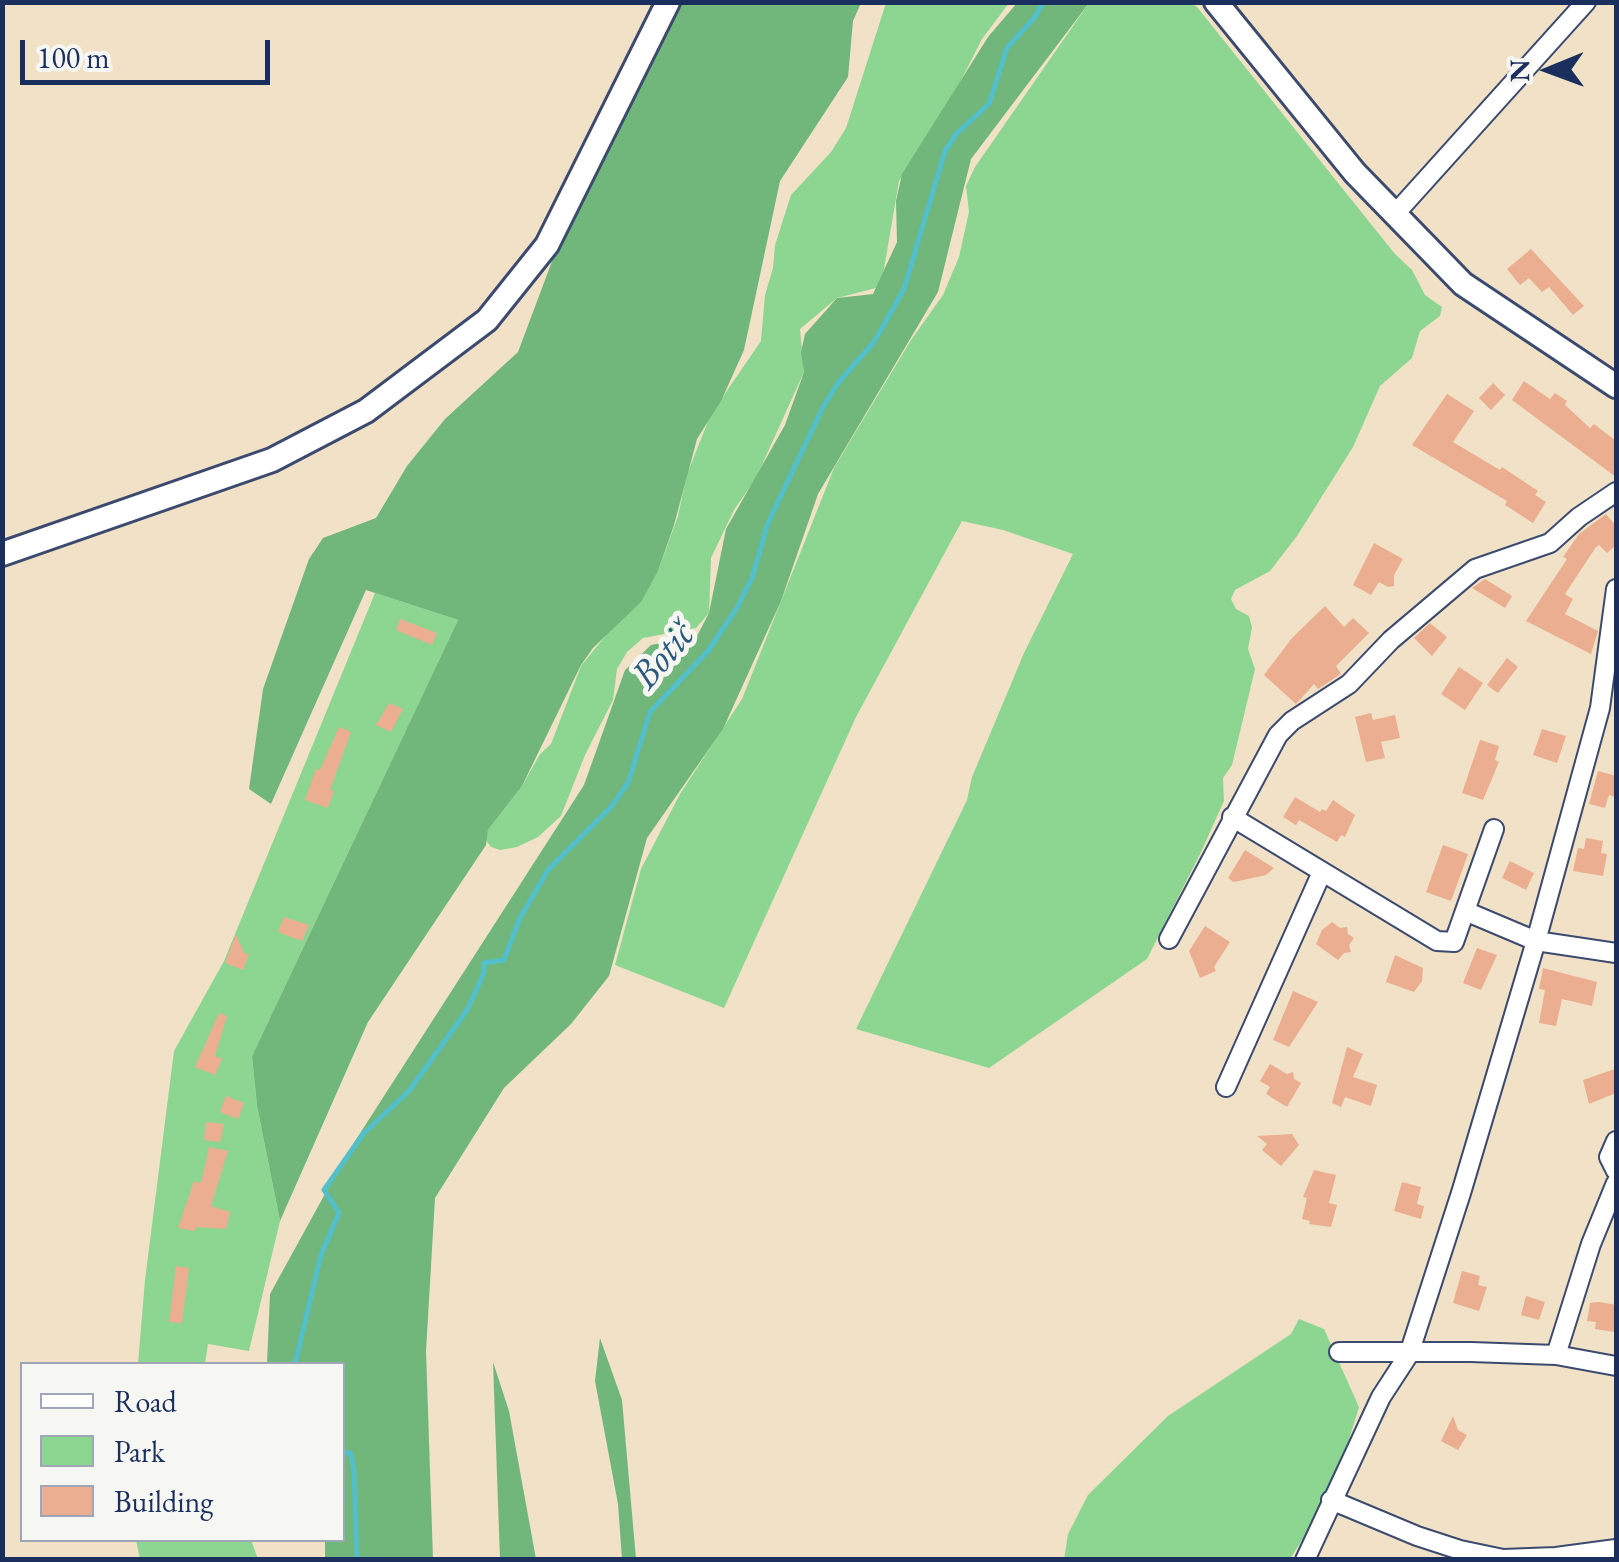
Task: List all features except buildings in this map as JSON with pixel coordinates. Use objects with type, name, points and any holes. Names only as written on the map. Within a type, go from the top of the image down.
[{"type":"street","points":[[2,554],[272,460],[366,411],[487,320],[548,245],[668,2]]},
{"type":"street","points":[[1216,2],[1355,173],[1464,284],[1616,386]]},
{"type":"street","points":[[1395,214],[1586,2]]},
{"type":"street","points":[[1169,939],[1278,735],[1292,721],[1349,684],[1391,640],[1475,569],[1550,544],[1579,517],[1616,492]]},
{"type":"street","points":[[1305,1560],[1381,1397],[1409,1354],[1536,941],[1600,708],[1616,589]]},
{"type":"street","points":[[1232,817],[1436,941],[1454,942],[1494,828]]},
{"type":"street","points":[[1226,1087],[1322,872]]},
{"type":"street","points":[[1465,911],[1536,941],[1616,953]]},
{"type":"street","points":[[1616,1140],[1609,1157],[1616,1171]]},
{"type":"street","points":[[1556,1356],[1586,1259],[1616,1183]]},
{"type":"street","points":[[1339,1352],[1556,1356],[1616,1366]]},
{"type":"street","points":[[1331,1500],[1418,1536],[1503,1559],[1616,1549]]},
{"type":"green space","points":[[677,3],[861,3],[853,21],[848,77],[780,181],[744,350],[721,401],[697,439],[658,571],[641,602],[593,648],[581,665],[522,786],[488,830],[486,845],[368,1022],[280,1221],[257,1106],[252,1056],[458,620],[366,590],[271,804],[249,789],[263,689],[309,559],[323,538],[376,518],[407,466],[445,419],[518,352],[560,240]]},
{"type":"green space","points":[[886,3],[1009,3],[982,39],[951,100],[899,181],[883,275],[876,288],[837,298],[800,329],[804,372],[756,478],[734,510],[711,558],[709,613],[696,628],[643,638],[627,652],[617,669],[613,700],[585,755],[561,816],[538,837],[517,847],[491,847],[486,840],[488,830],[551,744],[581,666],[658,571],[678,516],[687,474],[711,414],[761,341],[775,245],[791,195],[831,152],[846,128]]},
{"type":"green space","points":[[1017,3],[1089,3],[971,159],[938,292],[818,494],[781,601],[723,729],[647,838],[609,976],[571,1024],[504,1088],[435,1198],[426,1351],[433,1559],[325,1559],[325,1542],[345,1542],[345,1362],[267,1362],[270,1294],[348,1152],[584,785],[625,670],[651,645],[697,636],[709,613],[726,529],[785,425],[804,372],[801,352],[805,334],[837,298],[873,294],[897,242],[896,201],[902,174],[988,37]]},
{"type":"green space","points":[[1089,3],[1191,3],[1197,7],[1395,254],[1412,270],[1425,295],[1442,307],[1440,316],[1420,331],[1412,358],[1380,386],[1353,447],[1297,536],[1270,571],[1235,590],[1231,599],[1236,609],[1249,616],[1252,627],[1248,649],[1255,669],[1232,765],[1223,778],[1224,801],[1201,852],[1147,959],[989,1068],[856,1029],[967,800],[972,777],[1024,653],[1073,554],[1003,530],[962,521],[856,717],[724,1008],[615,965],[641,869],[680,794],[742,699],[834,468],[911,340],[943,295],[959,257],[969,212],[966,186],[975,167]]},
{"type":"green space","points":[[375,593],[458,620],[252,1056],[257,1106],[280,1221],[249,1351],[208,1344],[205,1362],[138,1362],[174,1051],[224,961]]},
{"type":"green space","points":[[1299,1319],[1324,1329],[1359,1407],[1333,1491],[1290,1559],[1064,1560],[1068,1534],[1088,1495],[1168,1416],[1291,1334]]},
{"type":"green space","points":[[600,1338],[622,1400],[636,1559],[622,1559],[618,1504],[595,1381]]},
{"type":"green space","points":[[493,1362],[509,1411],[536,1559],[500,1559]]},
{"type":"green space","points":[[136,1542],[252,1542],[258,1559],[140,1559]]},
{"type":"waterway","name":"Botič","points":[[295,1362],[321,1255],[339,1213],[324,1190],[363,1134],[409,1091],[467,1010],[484,973],[484,963],[504,960],[520,918],[548,870],[611,807],[628,783],[650,712],[708,651],[737,608],[752,578],[768,523],[823,407],[838,383],[874,342],[904,289],[945,151],[957,133],[989,104],[1007,48],[1043,2]]},
{"type":"waterway","name":"Botič","points":[[345,1452],[351,1454],[354,1471],[357,1560]]}]
